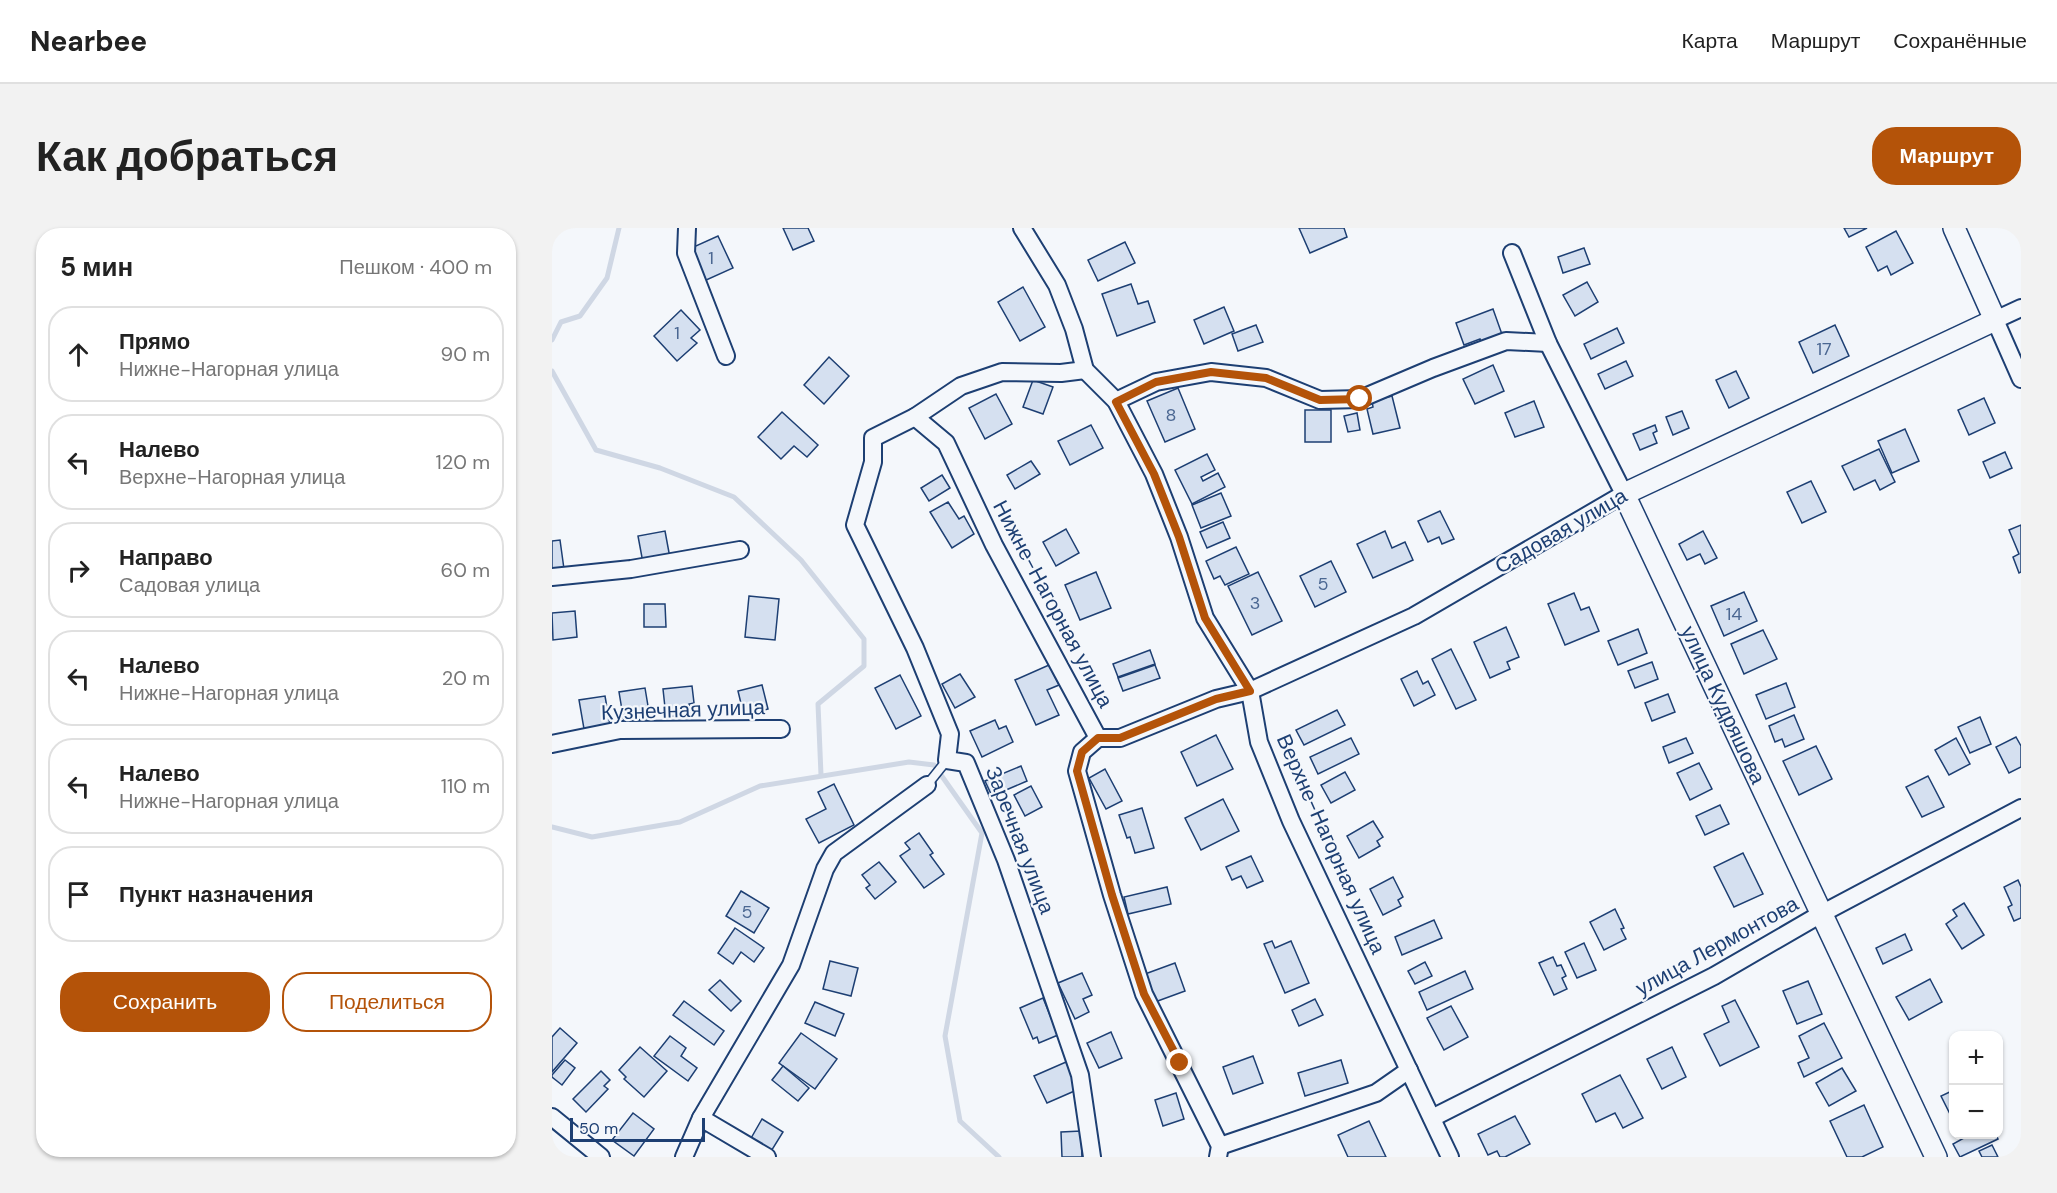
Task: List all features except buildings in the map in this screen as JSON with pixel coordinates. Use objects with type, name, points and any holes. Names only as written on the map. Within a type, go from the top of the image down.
[{"type":"street","points":[[687,228],[686,253],[726,356]]},
{"type":"street","name":"Верхне-Нагорная улица","points":[[1022,228],[1057,285],[1074,329],[1085,370],[1116,402],[1154,474],[1179,537],[1205,618],[1250,691],[1259,742],[1291,821],[1450,1157]]},
{"type":"street","points":[[1954,228],[2021,379]]},
{"type":"street","name":"улица Кудряшова","points":[[1512,253],[1548,343],[1624,494],[1936,1157]]},
{"type":"street","name":"Садовая улица","points":[[1098,738],[1120,738],[1216,699],[1250,691],[1414,616],[1624,494],[2021,308]]},
{"type":"street","points":[[1116,402],[1156,382],[1211,372],[1266,378],[1320,400],[1360,399],[1433,368],[1506,341],[1548,343]]},
{"type":"street","points":[[947,760],[950,734],[915,648],[855,525],[873,462],[873,438],[915,417],[961,386],[1002,372],[1061,373],[1085,370]]},
{"type":"street","name":"Нижне-Нагорная улица","points":[[915,417],[946,443],[994,545],[1098,738],[1082,752],[1077,771],[1112,895],[1144,994],[1219,1152]]},
{"type":"street","points":[[552,577],[631,569],[740,550]]},
{"type":"street","name":"Кузнечная улица","points":[[552,744],[620,730],[781,729]]},
{"type":"street","name":"Заречная улица","points":[[947,760],[966,763],[1006,860],[1080,1074],[1092,1157]]},
{"type":"street","points":[[684,1157],[701,1118],[791,965],[825,869],[834,853],[927,785]]},
{"type":"street","name":"улица Лермонтова","points":[[1432,1118],[1714,976],[1821,914],[2021,808]]},
{"type":"street","points":[[1219,1152],[1376,1093],[1409,1070]]},
{"type":"street","points":[[552,1117],[601,1157]]},
{"type":"street","points":[[701,1118],[767,1157]]},
{"type":"lane","points":[[927,785],[947,760]]},
{"type":"waterway","points":[[552,340],[561,322],[580,316],[607,278],[619,228]]},
{"type":"waterway","points":[[552,371],[596,450],[660,468],[734,497],[801,560],[864,639],[864,666],[818,704],[821,775]]},
{"type":"waterway","points":[[552,827],[592,837],[680,822],[760,786],[909,762],[934,765],[982,833],[945,1036],[960,1121],[999,1157]]},
{"type":"route","points":[[1180,1063],[1144,994],[1112,895],[1077,771],[1082,752],[1098,738],[1120,738],[1216,699],[1250,691],[1205,618],[1179,537],[1154,474],[1116,402],[1156,382],[1211,372],[1266,378],[1320,400],[1360,399]]}]
